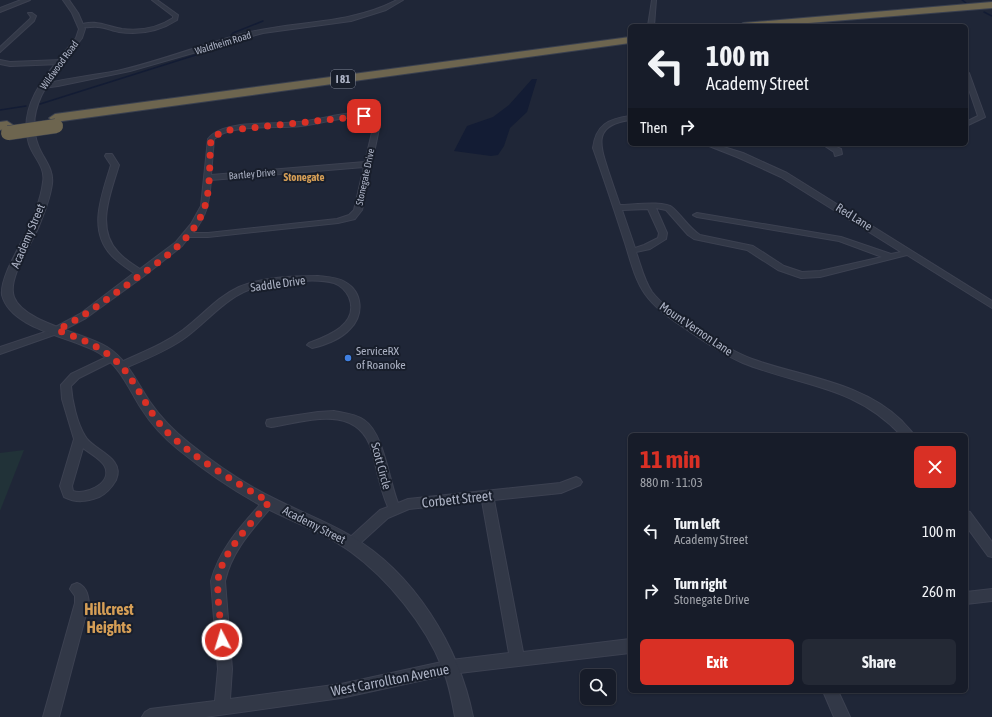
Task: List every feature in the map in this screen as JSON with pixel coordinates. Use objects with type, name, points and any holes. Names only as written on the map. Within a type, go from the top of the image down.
[{"type":"highway","points":[[763,24],[853,15],[992,5]]},
{"type":"highway","points":[[835,24],[992,10]]},
{"type":"highway","name":"I 81","points":[[4,130],[628,40]]},
{"type":"highway","name":"I 81","points":[[56,122],[628,47]]},
{"type":"street","points":[[0,10],[27,0]]},
{"type":"street","name":"Wildwood Road","points":[[30,134],[34,103],[43,86],[82,32],[82,26],[66,0]]},
{"type":"street","points":[[82,26],[102,24],[120,30],[138,31],[161,26],[175,19],[176,16],[154,0]]},
{"type":"street","name":"Waldheim Road","points":[[43,86],[157,63],[264,30],[345,20],[372,12],[401,0]]},
{"type":"street","points":[[651,24],[654,0]]},
{"type":"street","points":[[0,50],[32,20],[34,17],[30,14]]},
{"type":"street","points":[[0,62],[10,64],[61,62]]},
{"type":"street","points":[[968,78],[982,117],[968,123]]},
{"type":"street","name":"Stonegate Drive","points":[[0,351],[57,330],[99,306],[168,254],[188,235],[196,225],[205,206],[211,139],[220,133],[230,130],[300,124],[322,119],[359,115],[369,117],[376,122],[358,210],[346,219],[330,223],[208,235],[188,235]]},
{"type":"street","name":"Mount Vernon Lane","points":[[628,118],[616,120],[606,124],[600,134],[598,154],[641,279],[650,297],[668,313],[720,347],[748,361],[811,379],[856,395],[881,409],[906,433]]},
{"type":"street","name":"Academy Street","points":[[30,134],[34,147],[48,174],[49,180],[35,223],[9,281],[8,296],[11,303],[22,314],[36,322],[90,343],[117,362],[134,383],[155,418],[166,431],[184,447],[269,502],[351,544],[375,562],[406,596],[441,645],[451,667],[459,693],[464,717]]},
{"type":"street","name":"Red Lane","points":[[713,146],[740,155],[784,175],[992,305]]},
{"type":"street","points":[[829,146],[838,151],[838,154]]},
{"type":"street","points":[[109,156],[115,165],[101,217],[103,232],[113,252],[141,274]]},
{"type":"street","name":"Bartley Drive","points":[[208,178],[368,164]]},
{"type":"street","points":[[617,208],[651,206],[671,209],[690,233],[696,237],[750,248],[781,268],[801,275],[820,274],[909,252]]},
{"type":"street","points":[[632,251],[647,247],[662,239],[663,233],[651,206]]},
{"type":"street","points":[[697,215],[841,239],[892,257]]},
{"type":"street","name":"Saddle Drive","points":[[80,439],[67,399],[66,385],[75,376],[117,362],[176,339],[234,293],[247,287],[312,279],[330,280],[345,285],[351,291],[354,298],[354,316],[352,321],[342,331],[312,345]]},
{"type":"street","name":"Scott Circle","points":[[271,423],[331,414],[347,417],[364,425],[374,439],[387,492],[395,508]]},
{"type":"street","points":[[80,439],[109,464],[112,472],[111,478],[101,489],[84,498],[77,498],[68,494],[66,486],[80,439]]},
{"type":"street","name":"Corbett Street","points":[[351,544],[367,528],[395,508],[420,502],[561,488],[576,482]]},
{"type":"street","points":[[487,496],[517,660]]},
{"type":"street","points":[[222,707],[225,670],[218,582],[220,571],[231,549],[269,502]]},
{"type":"street","points":[[968,519],[992,552]]},
{"type":"street","points":[[51,717],[82,603],[81,595],[77,589]]},
{"type":"street","points":[[968,598],[992,594]]},
{"type":"street","name":"West Carrollton Avenue","points":[[150,717],[341,691],[451,667],[628,646]]},
{"type":"street","points":[[831,693],[842,717]]},
{"type":"shaded area","points":[[24,450],[0,511],[0,453]]},
{"type":"water","points":[[532,79],[537,79],[527,112],[510,128],[504,146],[498,155],[491,156],[454,151],[467,126],[493,117],[509,105]]},
{"type":"waterway","points":[[962,0],[966,3]]},
{"type":"waterway","points":[[984,12],[992,16]]},
{"type":"waterway","points":[[229,38],[233,33],[263,21]]},
{"type":"waterway","points":[[40,104],[221,47],[226,45],[228,41]]},
{"type":"waterway","points":[[0,110],[26,106]]},
{"type":"place","name":"ServiceRX of Roanoke","points":[[348,358]]},
{"type":"district","name":"Stonegate","points":[[304,177]]},
{"type":"district","name":"Hillcrest Heights","points":[[109,618]]},
{"type":"route","points":[[222,640],[218,582],[223,562],[243,533],[269,502],[184,447],[166,431],[143,401],[134,383],[125,370],[113,357],[90,343],[57,330],[70,324],[99,306],[168,254],[188,235],[196,225],[205,206],[212,137],[224,131],[230,130],[273,125],[300,124],[322,119],[359,115],[364,116]]}]
